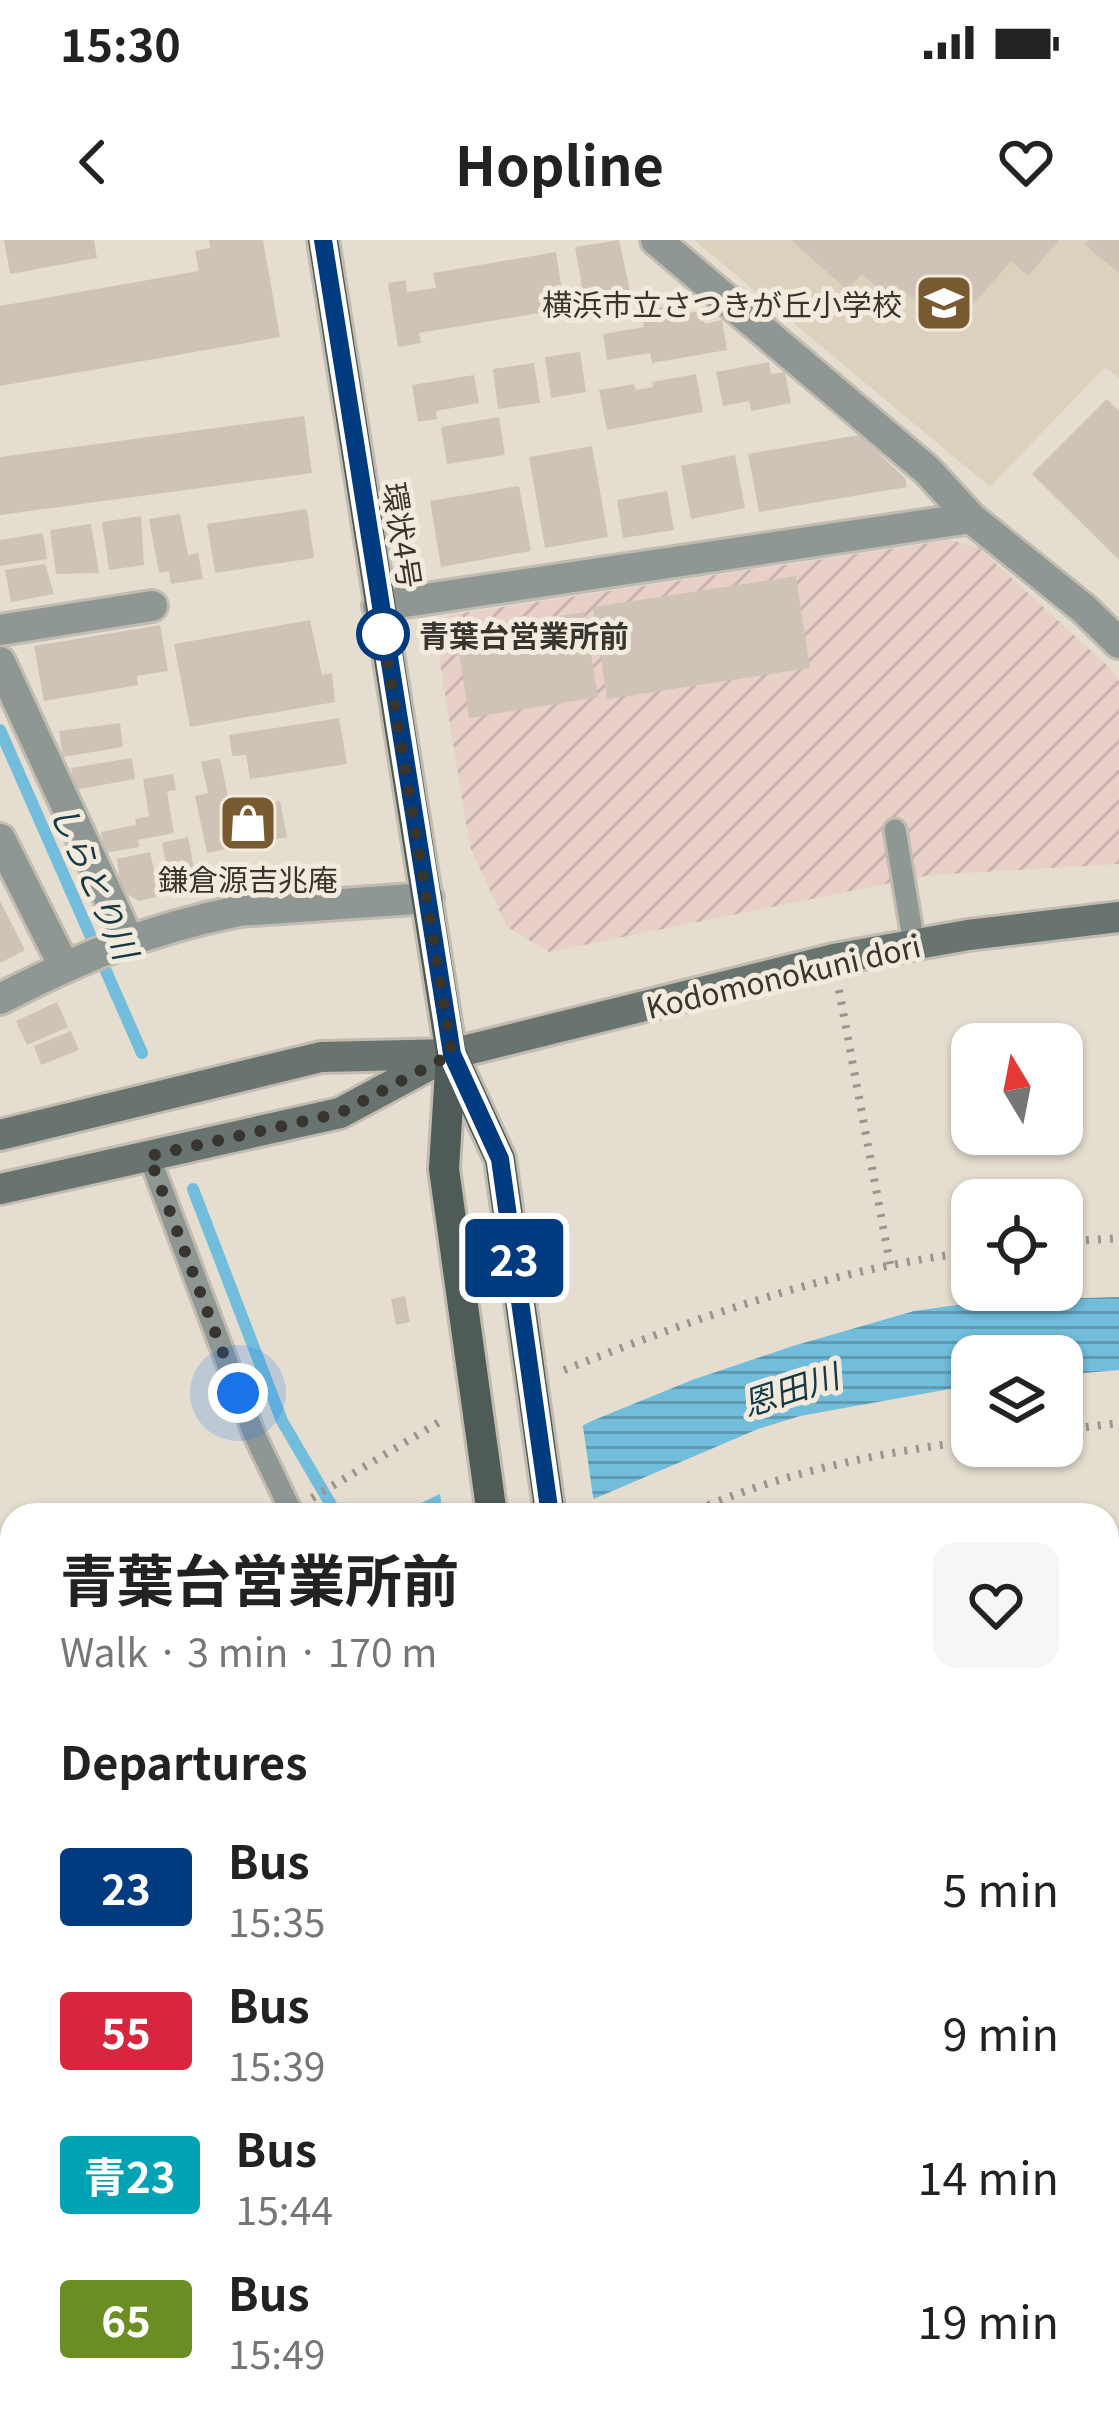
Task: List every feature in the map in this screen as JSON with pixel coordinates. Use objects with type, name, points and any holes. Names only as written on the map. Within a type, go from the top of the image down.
[{"type":"main road","name":"環状4号","points":[[323,240],[452,1054]]},
{"type":"main road","name":"Kodomonokuni dori","points":[[0,1135],[321,1057],[452,1054],[834,958],[1119,917]]},
{"type":"main road","name":"Kodomonokuni dori","points":[[0,1189],[340,1113],[452,1054]]},
{"type":"main road","points":[[452,1054],[500,1159],[548,1503]]},
{"type":"main road","points":[[452,1054],[445,1169],[490,1503]]},
{"type":"street","points":[[656,240],[927,470],[970,518],[1119,643]]},
{"type":"street","points":[[378,606],[970,518]]},
{"type":"street","points":[[0,630],[152,606]]},
{"type":"street","points":[[0,662],[128,939]]},
{"type":"street","points":[[0,839],[64,966]]},
{"type":"street","points":[[0,999],[128,939],[239,910],[428,898]]},
{"type":"lane","points":[[895,830],[914,944]]},
{"type":"lane","points":[[149,1156],[254,1434],[287,1503]]},
{"type":"path","points":[[834,958],[890,1264]]},
{"type":"path","points":[[1083,1241],[1119,1238]]},
{"type":"path","points":[[564,1370],[764,1297],[890,1264],[951,1255]]},
{"type":"path","points":[[304,1502],[441,1421]]},
{"type":"path","points":[[1083,1427],[1119,1423]]},
{"type":"path","points":[[720,1503],[814,1470],[951,1443]]},
{"type":"shaded area","name":"横浜市立さつきが丘小学校","points":[[694,240],[1119,240],[1119,378],[1105,367],[990,487]]},
{"type":"shaded area","points":[[950,540],[979,548],[1112,670],[1119,682],[1119,864],[930,875],[549,952],[507,927],[470,847],[435,632],[449,615]]},
{"type":"water","name":"恩田川","points":[[1119,1297],[1119,1370],[1083,1373],[1083,1335],[951,1335],[951,1389],[800,1416],[758,1429],[584,1503],[421,1503],[594,1420],[692,1380],[914,1311],[951,1306],[951,1311],[1083,1311],[1083,1298]]},
{"type":"pier","points":[[582,1419],[594,1503],[441,1503],[439,1486]]},
{"type":"building","points":[[4,240],[94,240],[97,258],[10,274]]},
{"type":"building","points":[[209,240],[263,240],[280,337],[0,386],[0,306],[199,271],[195,251],[210,248]]},
{"type":"building","points":[[619,240],[631,295],[585,303],[575,247]]},
{"type":"building","points":[[791,240],[1059,240],[1028,276],[1011,261],[968,310],[944,294],[928,310],[902,290],[888,298],[862,274],[847,290]]},
{"type":"building","points":[[1089,240],[1119,240],[1119,273],[1085,245]]},
{"type":"building","points":[[556,252],[565,309],[419,333],[421,343],[398,347],[388,283],[406,280],[407,292],[436,288],[433,273]]},
{"type":"building","points":[[680,304],[682,314],[702,311],[705,324],[722,320],[727,350],[652,363],[650,353],[607,360],[603,334],[644,327],[641,311]]},
{"type":"building","points":[[580,352],[586,392],[551,398],[545,357]]},
{"type":"building","points":[[769,362],[771,374],[785,372],[791,403],[751,411],[749,401],[723,406],[716,372]]},
{"type":"building","points":[[534,363],[540,403],[498,409],[493,369]]},
{"type":"building","points":[[696,374],[703,412],[607,430],[599,390],[634,384],[636,390],[653,387],[652,382]]},
{"type":"building","points":[[474,375],[479,403],[436,411],[437,419],[418,422],[412,385]]},
{"type":"building","points":[[1107,399],[1119,411],[1119,560],[1032,474]]},
{"type":"building","points":[[304,416],[312,473],[0,515],[0,457]]},
{"type":"building","points":[[499,417],[505,455],[447,464],[441,427]]},
{"type":"building","points":[[859,435],[905,478],[907,487],[759,512],[748,454]]},
{"type":"building","points":[[592,446],[608,537],[545,548],[529,457]]},
{"type":"building","points":[[735,455],[745,508],[691,519],[681,466]]},
{"type":"building","points":[[519,486],[531,551],[441,567],[430,501]]},
{"type":"building","points":[[667,491],[674,530],[623,538],[617,500]]},
{"type":"building","points":[[307,509],[314,558],[215,573],[207,524]]},
{"type":"building","points":[[180,514],[188,555],[198,553],[203,579],[171,584],[169,571],[159,573],[149,519]]},
{"type":"building","points":[[141,516],[144,565],[109,570],[102,522]]},
{"type":"building","points":[[91,524],[99,573],[56,574],[50,530]]},
{"type":"building","points":[[43,533],[47,559],[0,566],[0,540]]},
{"type":"building","points":[[45,564],[54,594],[11,602],[5,570]]},
{"type":"building","points":[[796,576],[810,668],[607,699],[593,607]]},
{"type":"building","points":[[584,612],[598,697],[469,718],[456,633]]},
{"type":"building","points":[[310,620],[322,675],[332,673],[335,702],[190,727],[174,644]]},
{"type":"building","points":[[160,625],[168,671],[137,676],[138,685],[44,701],[34,646]]},
{"type":"building","points":[[339,718],[347,764],[250,779],[246,755],[232,756],[229,735]]},
{"type":"building","points":[[120,723],[123,747],[63,757],[59,731]]},
{"type":"building","points":[[132,758],[135,779],[75,790],[71,768]]},
{"type":"building","points":[[220,758],[231,811],[280,801],[287,837],[207,853],[195,796],[208,793],[201,762]]},
{"type":"building","points":[[173,774],[176,790],[167,791],[174,833],[138,840],[139,847],[105,853],[101,832],[136,825],[135,819],[149,816],[143,779]]},
{"type":"building","points":[[188,837],[196,880],[170,884],[162,843]]},
{"type":"building","points":[[150,852],[160,896],[139,901],[121,891],[117,859]]},
{"type":"building","points":[[0,901],[25,950],[0,963]]},
{"type":"building","points":[[57,1002],[68,1027],[27,1045],[16,1021]]},
{"type":"building","points":[[71,1031],[79,1050],[41,1065],[34,1046]]},
{"type":"building","points":[[405,1296],[410,1322],[396,1325],[391,1299]]},
{"type":"waterway","name":"しらとり川","points":[[0,730],[142,1053]]},
{"type":"waterway","name":"しらとり川","points":[[193,1189],[282,1421],[330,1503]]},
{"type":"bus line","name":"23","points":[[323,240],[452,1054],[500,1159],[548,1503]]},
{"type":"place","name":"横浜市立さつきが丘小学校","points":[[944,303]]},
{"type":"place","name":"青葉台営業所前","points":[[383,634]]},
{"type":"place","name":"鎌倉源吉兆庵","points":[[248,823]]},
{"type":"route","points":[[238,1393],[149,1156],[340,1113],[452,1054],[383,634]]}]
